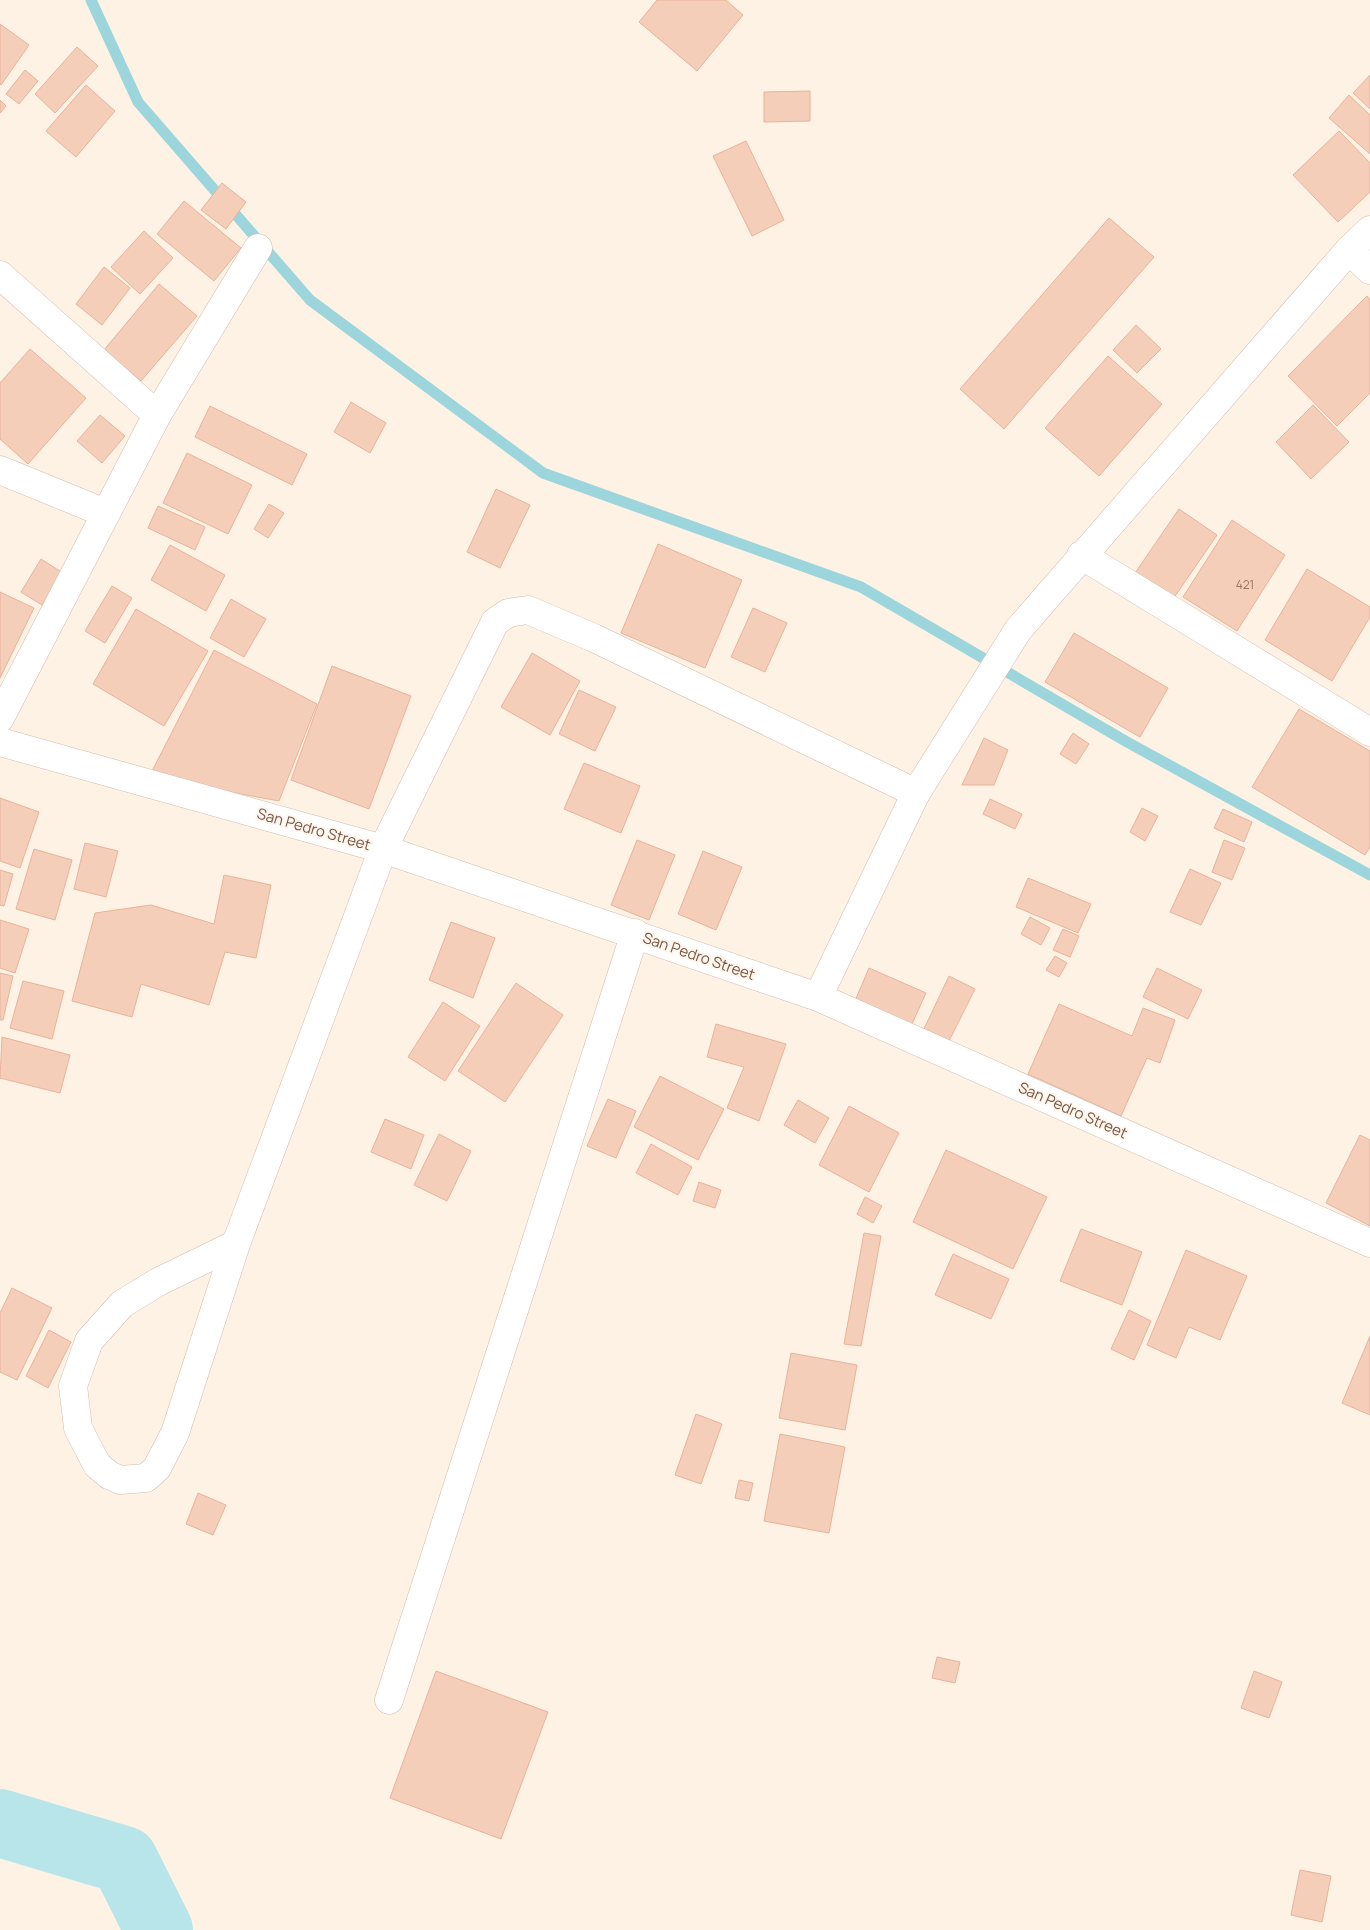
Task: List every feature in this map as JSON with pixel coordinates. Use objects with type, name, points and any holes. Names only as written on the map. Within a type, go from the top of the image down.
[{"type":"street","points":[[818,997],[916,794],[1018,630],[1349,250],[1370,230]]},
{"type":"street","points":[[0,718],[157,416],[258,248]]},
{"type":"street","points":[[1349,250],[1370,270]]},
{"type":"street","points":[[0,275],[157,416]]},
{"type":"street","points":[[0,470],[105,513]]},
{"type":"street","points":[[1082,555],[1370,732]]},
{"type":"street","points":[[236,1244],[158,1282],[122,1304],[89,1341],[73,1386],[78,1428],[98,1464],[109,1475],[120,1480],[146,1478],[157,1468],[175,1433],[236,1244],[383,849],[495,622],[508,613],[528,610],[594,638],[916,794]]},
{"type":"street","name":"San Pedro Street","points":[[0,742],[383,849],[635,933],[818,997],[1370,1243]]},
{"type":"street","points":[[389,1700],[635,933]]},
{"type":"building","points":[[657,0],[726,0],[743,15],[697,71],[639,22]]},
{"type":"building","points":[[0,24],[29,45],[1,85],[0,84]]},
{"type":"building","points":[[77,47],[98,66],[55,113],[35,94]]},
{"type":"building","points":[[25,70],[38,81],[19,104],[6,94]]},
{"type":"building","points":[[1370,75],[1370,109],[1353,93]]},
{"type":"building","points":[[86,85],[115,111],[76,157],[46,131]]},
{"type":"building","points":[[810,91],[810,121],[764,122],[764,92]]},
{"type":"building","points":[[1349,95],[1370,115],[1370,154],[1329,118]]},
{"type":"building","points":[[0,100],[6,106],[0,113]]},
{"type":"building","points":[[1339,131],[1370,163],[1370,192],[1338,222],[1293,175]]},
{"type":"building","points":[[746,141],[784,220],[752,236],[713,156]]},
{"type":"building","points":[[222,183],[246,202],[226,229],[201,210]]},
{"type":"building","points":[[184,201],[241,248],[214,281],[157,234]]},
{"type":"building","points":[[1109,218],[1154,257],[1004,429],[960,389]]},
{"type":"building","points":[[144,231],[173,258],[140,294],[111,267]]},
{"type":"building","points":[[104,267],[130,288],[102,325],[76,304]]},
{"type":"building","points":[[159,284],[197,316],[141,381],[104,350]]},
{"type":"building","points":[[1367,296],[1370,300],[1370,393],[1337,426],[1288,376]]},
{"type":"building","points":[[1136,325],[1161,349],[1137,373],[1113,350]]},
{"type":"building","points":[[30,349],[86,398],[28,464],[0,439],[0,383]]},
{"type":"building","points":[[1108,356],[1162,404],[1099,476],[1045,428]]},
{"type":"building","points":[[351,402],[386,423],[370,453],[334,432]]},
{"type":"building","points":[[1313,405],[1349,442],[1311,479],[1276,442]]},
{"type":"building","points":[[210,406],[307,454],[292,485],[195,437]]},
{"type":"building","points":[[100,415],[125,436],[102,463],[77,441]]},
{"type":"building","points":[[187,453],[252,485],[228,534],[163,503]]},
{"type":"building","points":[[496,489],[530,505],[500,568],[467,552]]},
{"type":"building","points":[[269,504],[284,513],[268,538],[254,529]]},
{"type":"building","points":[[158,506],[205,527],[195,550],[148,528]]},
{"type":"building","points":[[1179,509],[1217,535],[1171,602],[1133,576]]},
{"type":"building","points":[[1232,520],[1285,555],[1237,631],[1183,597]]},
{"type":"building","points":[[658,544],[742,580],[705,668],[621,633]]},
{"type":"building","points":[[170,545],[225,575],[206,611],[151,580]]},
{"type":"building","points":[[41,559],[63,573],[42,605],[21,592]]},
{"type":"building","points":[[1307,569],[1370,607],[1370,617],[1332,681],[1265,640]]},
{"type":"building","points":[[112,586],[132,598],[105,643],[85,631]]},
{"type":"building","points":[[0,592],[34,608],[0,678]]},
{"type":"building","points":[[231,599],[266,619],[244,657],[210,638]]},
{"type":"building","points":[[753,608],[787,623],[765,672],[731,657]]},
{"type":"building","points":[[136,609],[208,651],[164,726],[93,684]]},
{"type":"building","points":[[1074,633],[1168,688],[1140,737],[1045,682]]},
{"type":"building","points":[[214,650],[317,704],[279,801],[149,777]]},
{"type":"building","points":[[532,653],[580,681],[550,735],[501,707]]},
{"type":"building","points":[[332,666],[411,696],[369,809],[291,780]]},
{"type":"building","points":[[579,690],[616,707],[595,751],[559,734]]},
{"type":"building","points":[[1299,709],[1370,751],[1370,847],[1365,855],[1252,787]]},
{"type":"building","points":[[1073,733],[1089,744],[1076,764],[1060,754]]},
{"type":"building","points":[[984,738],[1008,750],[994,785],[962,785]]},
{"type":"building","points":[[584,763],[640,786],[621,833],[564,809]]},
{"type":"building","points":[[0,798],[39,812],[20,868],[0,861]]},
{"type":"building","points":[[990,799],[1022,814],[1015,829],[983,814]]},
{"type":"building","points":[[1142,808],[1158,816],[1145,841],[1130,832]]},
{"type":"building","points":[[1223,809],[1252,822],[1244,842],[1214,828]]},
{"type":"building","points":[[637,840],[675,855],[649,920],[611,905]]},
{"type":"building","points":[[1224,840],[1245,848],[1232,880],[1212,872]]},
{"type":"building","points":[[85,843],[118,851],[106,897],[74,889]]},
{"type":"building","points":[[34,849],[72,860],[55,920],[16,909]]},
{"type":"building","points":[[703,851],[742,867],[716,930],[678,914]]},
{"type":"building","points":[[1190,869],[1221,883],[1201,925],[1170,912]]},
{"type":"building","points":[[0,870],[13,874],[4,906],[0,905]]},
{"type":"building","points":[[224,875],[271,885],[256,958],[225,952],[209,1005],[141,984],[132,1017],[72,1001],[95,913],[151,905],[214,924]]},
{"type":"building","points":[[1028,878],[1091,904],[1078,933],[1016,907]]},
{"type":"building","points":[[1030,917],[1050,928],[1041,945],[1021,934]]},
{"type":"building","points":[[0,920],[29,929],[15,973],[0,968]]},
{"type":"building","points":[[451,922],[495,938],[473,998],[429,980]]},
{"type":"building","points":[[1063,929],[1079,936],[1070,957],[1053,950]]},
{"type":"building","points":[[1055,956],[1067,963],[1059,977],[1046,970]]},
{"type":"building","points":[[869,968],[926,993],[907,1035],[851,1010]]},
{"type":"building","points":[[1157,968],[1202,990],[1188,1019],[1143,997]]},
{"type":"building","points":[[0,973],[13,976],[3,1020],[0,1020]]},
{"type":"building","points":[[949,976],[975,989],[948,1043],[923,1031]]},
{"type":"building","points":[[23,981],[64,991],[52,1039],[10,1028]]},
{"type":"building","points":[[516,983],[563,1015],[505,1102],[458,1071]]},
{"type":"building","points":[[443,1002],[480,1026],[445,1081],[408,1057]]},
{"type":"building","points":[[1059,1004],[1132,1036],[1143,1008],[1175,1020],[1160,1063],[1147,1058],[1121,1116],[1028,1074]]},
{"type":"building","points":[[716,1024],[786,1044],[759,1121],[727,1108],[744,1067],[707,1057]]},
{"type":"building","points":[[2,1037],[70,1055],[60,1093],[0,1078]]},
{"type":"building","points":[[660,1076],[724,1109],[698,1160],[634,1127]]},
{"type":"building","points":[[608,1099],[636,1111],[616,1158],[587,1146]]},
{"type":"building","points":[[798,1100],[829,1118],[815,1143],[784,1125]]},
{"type":"building","points":[[849,1106],[899,1133],[869,1192],[819,1165]]},
{"type":"building","points":[[385,1119],[424,1135],[411,1169],[371,1152]]},
{"type":"building","points":[[439,1134],[471,1151],[447,1201],[414,1185]]},
{"type":"building","points":[[1360,1135],[1370,1140],[1370,1226],[1326,1203]]},
{"type":"building","points":[[651,1144],[692,1167],[678,1195],[636,1173]]},
{"type":"building","points":[[946,1150],[1047,1197],[1013,1269],[913,1222]]},
{"type":"building","points":[[699,1182],[721,1190],[715,1208],[693,1201]]},
{"type":"building","points":[[865,1197],[882,1206],[873,1223],[857,1214]]},
{"type":"building","points":[[1081,1229],[1142,1252],[1122,1305],[1060,1281]]},
{"type":"building","points":[[864,1233],[881,1236],[861,1346],[844,1344]]},
{"type":"building","points":[[1186,1250],[1247,1276],[1220,1340],[1189,1327],[1176,1358],[1147,1345]]},
{"type":"building","points":[[953,1254],[1009,1279],[991,1319],[935,1295]]},
{"type":"building","points":[[12,1288],[52,1308],[17,1380],[0,1372],[0,1313]]},
{"type":"building","points":[[1129,1310],[1151,1321],[1134,1360],[1111,1349]]},
{"type":"building","points":[[49,1330],[71,1342],[48,1388],[26,1376]]},
{"type":"building","points":[[1370,1336],[1370,1415],[1342,1403]]},
{"type":"building","points":[[791,1353],[857,1365],[845,1430],[779,1418]]},
{"type":"building","points":[[696,1414],[722,1424],[701,1484],[675,1475]]},
{"type":"building","points":[[780,1434],[845,1447],[829,1533],[764,1521]]},
{"type":"building","points":[[739,1480],[753,1483],[749,1501],[735,1498]]},
{"type":"building","points":[[198,1493],[226,1505],[213,1535],[186,1524]]},
{"type":"building","points":[[937,1657],[960,1662],[955,1683],[932,1678]]},
{"type":"building","points":[[436,1671],[548,1712],[501,1839],[390,1798]]},
{"type":"building","points":[[1254,1671],[1282,1682],[1269,1718],[1241,1708]]},
{"type":"building","points":[[1300,1870],[1331,1876],[1322,1922],[1291,1915]]},
{"type":"waterway","points":[[91,0],[138,102],[310,300],[543,473],[861,587],[1127,742],[1370,875]]},
{"type":"waterway","points":[[0,1823],[124,1860],[159,1930]]}]
